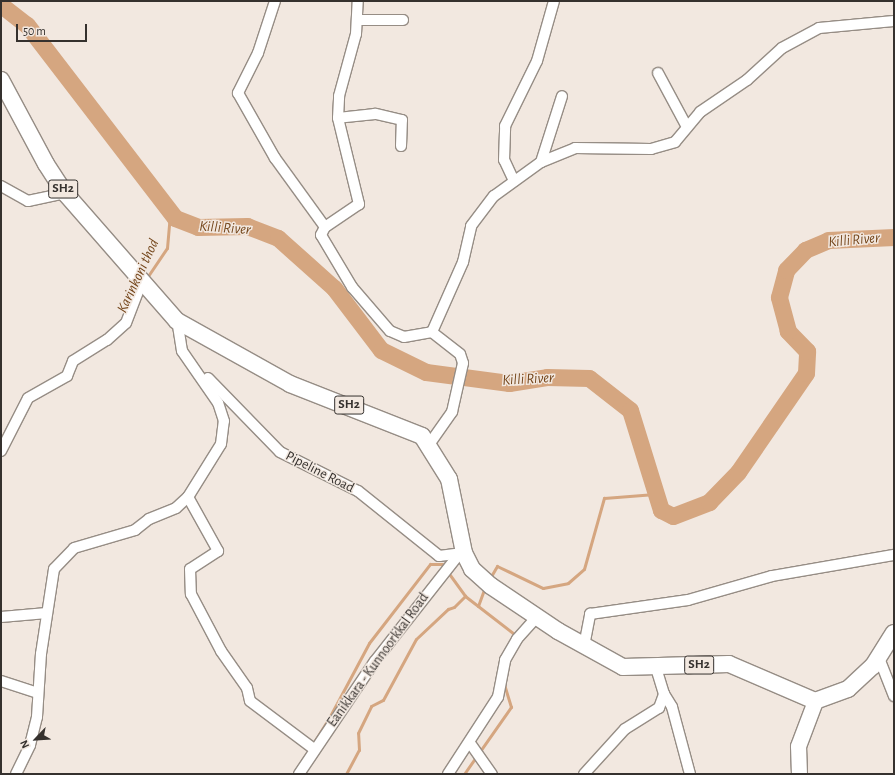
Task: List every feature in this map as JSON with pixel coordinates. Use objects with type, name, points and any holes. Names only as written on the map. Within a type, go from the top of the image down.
[{"type":"main road","name":"SH2","points":[[1,80],[46,164],[65,193],[143,286],[177,321],[290,384],[390,421],[422,436],[449,479],[460,553],[486,583],[584,646],[623,667],[729,664],[815,701]]},
{"type":"main road","points":[[815,701],[848,689],[879,658],[894,633]]},
{"type":"street","points":[[275,1],[258,53],[238,94],[275,158],[325,227]]},
{"type":"street","points":[[358,1],[358,20],[339,96],[338,118],[359,204],[325,227],[321,235],[330,255],[390,331],[404,338],[432,332]]},
{"type":"street","points":[[514,181],[504,160],[505,126],[537,61],[554,1]]},
{"type":"street","points":[[358,20],[403,20]]},
{"type":"street","points":[[432,332],[463,262],[471,226],[481,209],[514,181],[541,162],[575,148],[659,148],[675,142],[700,112],[747,80],[782,48],[806,34],[826,26],[894,21]]},
{"type":"street","points":[[658,73],[687,128]]},
{"type":"street","points":[[541,162],[562,96]]},
{"type":"street","points":[[338,118],[375,114],[402,120],[401,146]]},
{"type":"street","points":[[1,186],[28,201],[65,193]]},
{"type":"street","points":[[1,451],[28,398],[67,376],[73,361],[107,340],[126,323],[143,286]]},
{"type":"street","points":[[16,774],[30,745],[37,717],[38,693],[47,613],[54,569],[61,559],[89,542],[135,530],[188,497],[221,444],[224,421],[212,391],[182,351],[177,321]]},
{"type":"street","points":[[428,446],[452,412],[462,372],[460,354],[432,332]]},
{"type":"street","name":"Pipeline Road","points":[[182,351],[280,452],[358,491],[439,556],[460,553]]},
{"type":"street","points":[[188,497],[218,551],[190,569],[191,594],[221,651],[247,688],[250,701],[314,749]]},
{"type":"street","name":"Eanikkara - Kunnoorkkal Road","points":[[299,774],[314,749],[441,573],[460,553]]},
{"type":"street","points":[[584,646],[590,614],[688,600],[772,576],[894,555]]},
{"type":"street","points":[[1,617],[47,613]]},
{"type":"street","points":[[448,774],[475,751],[498,697],[501,669],[520,635],[537,617]]},
{"type":"street","points":[[879,658],[894,696]]},
{"type":"street","points":[[656,667],[664,694],[672,707],[690,774]]},
{"type":"street","points":[[1,681],[38,693]]},
{"type":"street","points":[[584,774],[626,729],[659,708],[664,694]]},
{"type":"street","points":[[798,774],[798,746],[815,701]]},
{"type":"street","points":[[475,751],[492,774]]},
{"type":"waterway","name":"Killi River","points":[[1,5],[27,25],[175,218],[198,227],[247,226],[278,238],[334,288],[381,350],[426,372],[509,383],[547,377],[589,378],[630,410],[661,510],[673,516],[709,502],[738,472],[806,373],[807,351],[788,331],[779,297],[786,270],[805,250],[828,240],[894,237]]},
{"type":"waterway","name":"Karinkoni thod","points":[[146,279],[167,248],[170,213]]},
{"type":"waterway","points":[[490,578],[497,566],[543,588],[568,583],[584,569],[604,498],[655,494]]},
{"type":"waterway","points":[[294,774],[329,718],[369,643],[430,564],[442,564],[465,596]]},
{"type":"waterway","points":[[478,606],[485,587]]},
{"type":"waterway","points":[[346,774],[359,750],[358,733],[371,706],[383,700],[416,639],[448,609],[454,607],[465,596],[518,637]]},
{"type":"waterway","points":[[464,774],[511,707],[504,684]]}]
